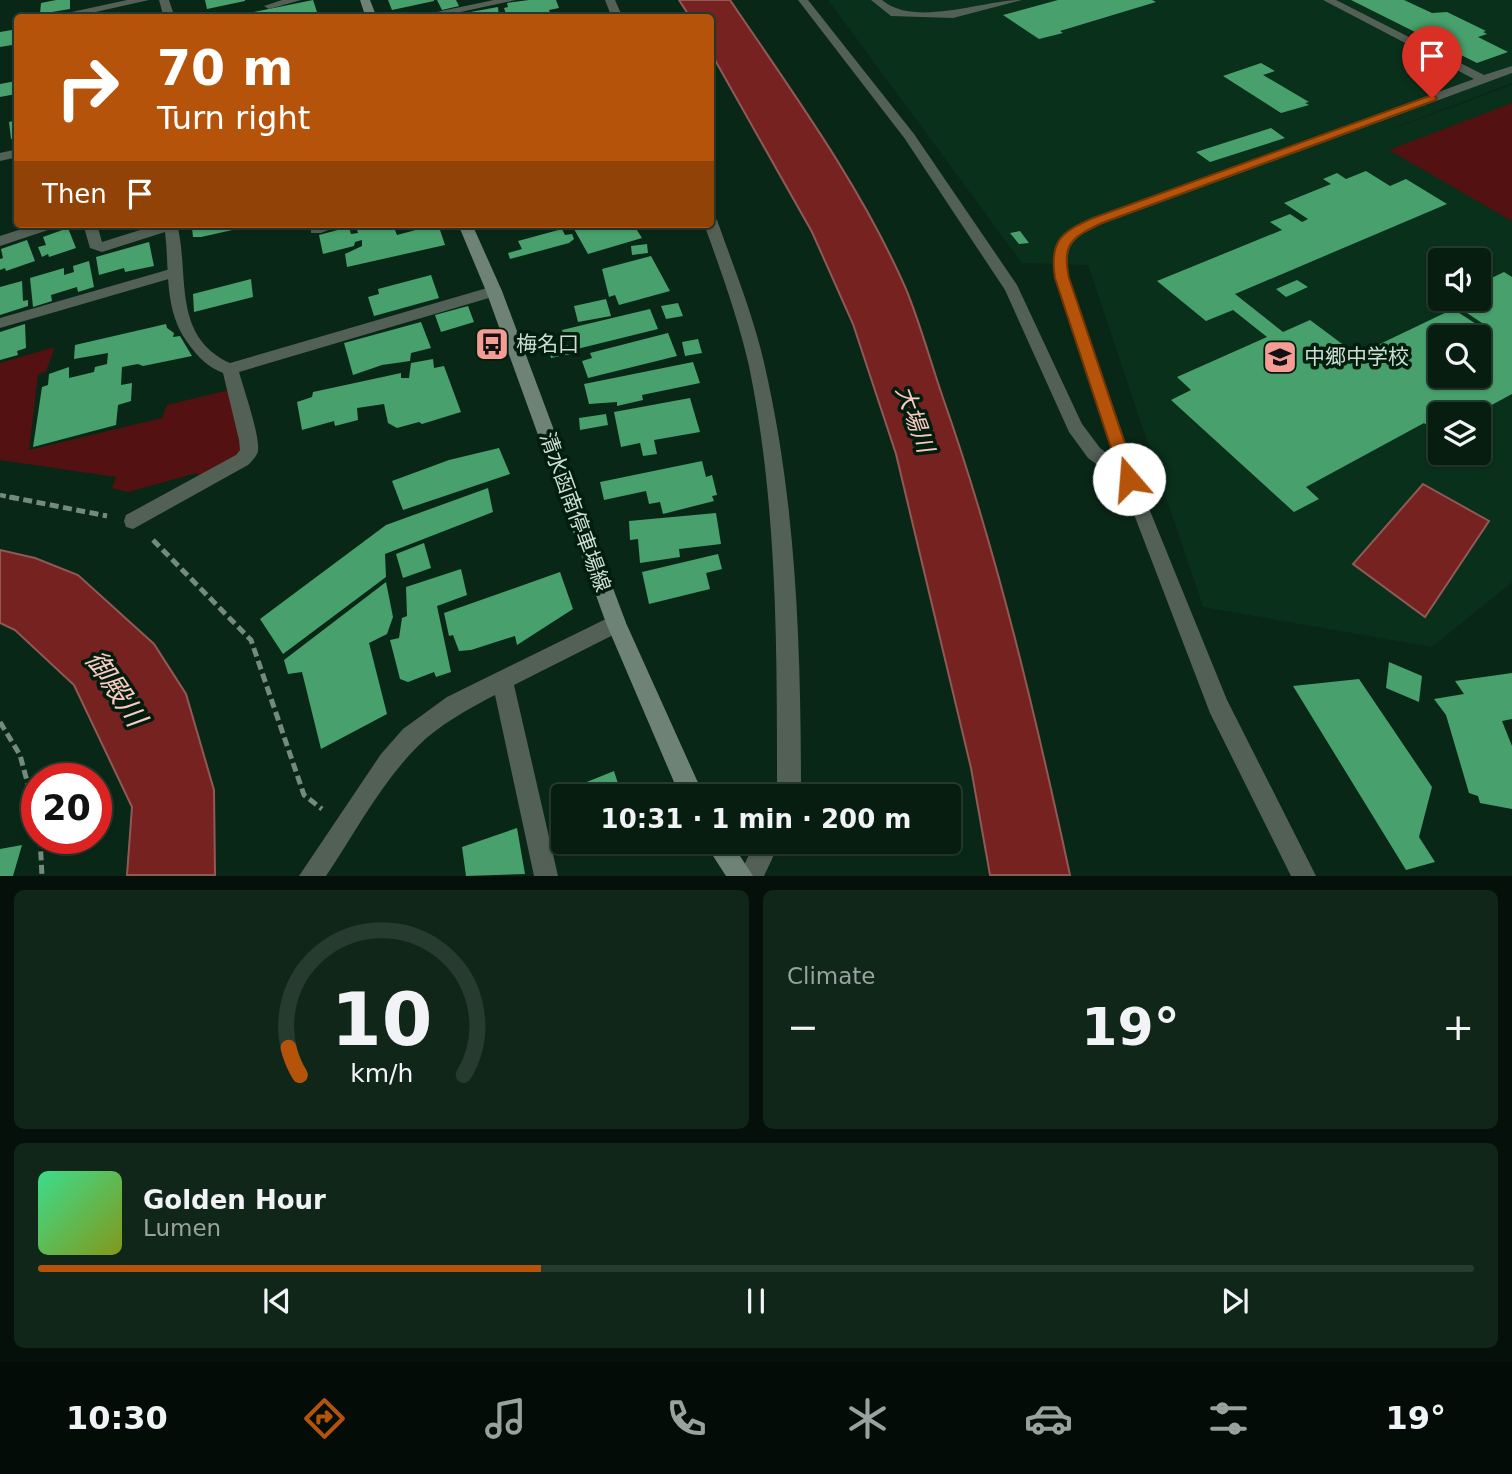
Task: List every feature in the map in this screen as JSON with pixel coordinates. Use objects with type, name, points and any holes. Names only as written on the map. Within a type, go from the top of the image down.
[{"type":"main road","name":"清水函南停車場線","points":[[468,228],[494,291],[616,623],[687,784]]},
{"type":"main road","points":[[725,854],[741,876]]},
{"type":"street","points":[[70,14],[144,0]]},
{"type":"street","points":[[269,6],[296,0]]},
{"type":"street","points":[[435,14],[512,0]]},
{"type":"street","points":[[803,0],[911,137],[1012,289],[1075,427],[1094,453],[1129,479]]},
{"type":"street","points":[[876,0],[891,13],[953,15],[1009,1]]},
{"type":"street","points":[[1328,0],[1483,79]]},
{"type":"street","points":[[1304,876],[1218,706],[1129,479],[1062,278],[1059,258],[1064,241],[1076,230],[1097,220],[1512,69]]},
{"type":"street","points":[[0,241],[40,228]]},
{"type":"street","points":[[91,228],[95,246],[102,247],[162,228]]},
{"type":"street","points":[[171,228],[177,306],[184,328],[217,366],[230,369],[494,291]]},
{"type":"street","points":[[316,230],[323,228]]},
{"type":"street","points":[[713,228],[757,367],[778,490],[788,619],[789,784]]},
{"type":"street","points":[[0,323],[174,273]]},
{"type":"street","points":[[133,521],[242,460],[249,452],[230,369]]},
{"type":"street","points":[[311,876],[389,762],[411,737],[455,704],[616,623]]},
{"type":"street","points":[[502,680],[546,876]]},
{"type":"street","points":[[751,876],[762,854]]},
{"type":"path","points":[[0,495],[133,521],[183,567],[251,640],[304,795],[345,827]]},
{"type":"path","points":[[0,722],[8,731],[23,763]]},
{"type":"path","points":[[40,854],[41,876]]},
{"type":"shaded area","points":[[828,0],[1512,0],[1512,83],[1368,138],[1512,85],[1512,582],[1432,647],[1203,607],[1088,265],[1022,263]]},
{"type":"shaded area","points":[[1512,103],[1512,221],[1389,150]]},
{"type":"shaded area","points":[[55,347],[46,371],[38,375],[29,450],[162,418],[167,405],[229,390],[241,450],[236,458],[201,478],[197,473],[128,492],[112,488],[116,477],[0,460],[0,363]]},
{"type":"water","name":"大場川","points":[[679,0],[730,0],[802,105],[847,177],[906,289],[962,454],[997,573],[1029,693],[1070,875],[990,875],[971,768],[896,454],[853,324],[812,232],[714,58],[714,14],[688,14]]},
{"type":"water","points":[[1423,484],[1489,521],[1425,617],[1353,564]]},
{"type":"water","name":"御殿川","points":[[0,550],[35,558],[78,575],[154,644],[186,694],[214,790],[215,875],[127,875],[132,807],[74,685],[15,630],[0,623]]},
{"type":"building","points":[[70,0],[70,9],[40,14],[41,3]]},
{"type":"building","points":[[205,0],[245,0],[245,1],[207,9]]},
{"type":"building","points":[[313,0],[317,12],[311,14],[249,13]]},
{"type":"building","points":[[388,0],[434,0],[434,1],[392,10]]},
{"type":"building","points":[[437,0],[456,0],[459,6],[442,10]]},
{"type":"building","points":[[556,0],[559,8],[549,10],[550,13],[506,14],[504,8],[508,7],[507,3]]},
{"type":"building","points":[[1058,0],[1156,2],[1039,39],[1003,15]]},
{"type":"building","points":[[1351,0],[1404,0],[1432,13],[1447,12],[1486,31],[1483,32],[1487,34],[1478,37],[1508,52],[1477,63]]},
{"type":"building","points":[[498,7],[499,14],[465,14]]},
{"type":"building","points":[[14,30],[14,45],[0,47],[0,32]]},
{"type":"building","points":[[1261,63],[1275,71],[1263,75],[1309,102],[1305,103],[1309,105],[1281,113],[1223,76]]},
{"type":"building","points":[[14,81],[14,94],[0,97],[0,84]]},
{"type":"building","points":[[14,121],[14,138],[11,139],[9,122]]},
{"type":"building","points":[[1271,128],[1285,138],[1210,162],[1196,152]]},
{"type":"building","points":[[1366,171],[1390,186],[1406,179],[1447,204],[1235,294],[1283,332],[1310,320],[1357,355],[1449,311],[1456,311],[1478,325],[1428,325],[1428,388],[1491,388],[1491,325],[1485,325],[1464,311],[1491,311],[1491,278],[1504,272],[1512,277],[1512,394],[1491,405],[1491,402],[1428,402],[1428,426],[1424,423],[1306,487],[1319,499],[1294,512],[1171,400],[1191,390],[1177,377],[1267,337],[1233,310],[1206,321],[1157,281],[1282,230],[1270,222],[1290,214],[1302,222],[1308,219],[1284,203],[1331,184],[1323,179],[1337,173],[1346,179]]},
{"type":"building","points":[[68,228],[76,248],[42,257],[38,247],[46,245],[43,237]]},
{"type":"building","points":[[192,228],[242,228],[201,237],[193,237]]},
{"type":"building","points":[[345,228],[349,228],[351,234],[358,233],[357,228],[401,228],[395,230],[397,235],[423,228],[439,228],[445,245],[347,267],[345,254],[362,246],[362,240],[355,242],[354,246],[323,254],[319,235]]},
{"type":"building","points":[[636,228],[642,238],[588,254],[574,229]]},
{"type":"building","points":[[562,229],[565,235],[572,234],[574,239],[569,243],[510,259],[508,253],[522,249],[518,241]]},
{"type":"building","points":[[1020,231],[1029,243],[1019,244],[1010,233]]},
{"type":"building","points":[[27,240],[35,261],[6,271],[5,268],[0,270],[0,259],[3,258],[1,249]]},
{"type":"building","points":[[149,242],[154,266],[125,272],[124,268],[99,275],[96,257]]},
{"type":"building","points":[[647,244],[648,253],[632,255],[631,246]]},
{"type":"building","points":[[651,256],[670,291],[619,305],[615,295],[609,297],[602,269]]},
{"type":"building","points":[[89,261],[94,287],[78,292],[77,287],[51,295],[52,301],[33,307],[30,278],[64,268],[64,275],[74,272],[73,266]]},
{"type":"building","points":[[431,275],[439,298],[374,316],[368,297],[379,294],[378,289]]},
{"type":"building","points":[[251,279],[253,297],[194,312],[193,294]]},
{"type":"building","points":[[1297,280],[1308,287],[1286,297],[1276,289]]},
{"type":"building","points":[[22,281],[23,301],[28,300],[28,306],[0,315],[0,287]]},
{"type":"building","points":[[606,299],[611,316],[578,322],[574,306]]},
{"type":"building","points":[[678,303],[683,316],[666,319],[661,306]]},
{"type":"building","points":[[468,306],[474,322],[441,332],[435,315]]},
{"type":"building","points":[[650,309],[658,329],[577,349],[573,338],[565,340],[562,330]]},
{"type":"building","points":[[421,322],[431,348],[411,353],[410,361],[382,365],[353,375],[344,343]]},
{"type":"building","points":[[25,324],[26,348],[17,351],[18,355],[0,360],[0,332]]},
{"type":"building","points":[[166,324],[174,333],[173,337],[180,336],[192,356],[143,366],[138,364],[122,367],[121,385],[132,383],[131,401],[118,405],[116,425],[33,447],[42,387],[48,385],[49,374],[69,367],[69,378],[94,372],[95,367],[107,364],[108,353],[74,359],[75,345]]},
{"type":"building","points":[[668,333],[677,356],[588,378],[582,361],[592,358],[590,353]]},
{"type":"building","points":[[698,339],[702,353],[685,356],[682,342]]},
{"type":"building","points":[[568,345],[570,354],[551,358],[549,349]]},
{"type":"building","points":[[433,359],[434,368],[444,366],[461,412],[422,424],[419,422],[397,428],[388,423],[384,404],[357,408],[358,420],[335,426],[334,421],[302,430],[297,402],[312,397],[313,392],[401,373],[401,378],[409,378],[411,363]]},
{"type":"building","points":[[693,362],[700,383],[642,395],[643,400],[617,406],[617,402],[589,404],[584,384]]},
{"type":"building","points":[[690,398],[700,432],[654,440],[657,454],[643,456],[640,443],[621,447],[614,412]]},
{"type":"building","points":[[606,414],[608,425],[580,430],[579,418]]},
{"type":"building","points":[[499,448],[510,474],[403,510],[392,481],[449,460]]},
{"type":"building","points":[[702,461],[706,477],[712,475],[717,495],[712,496],[714,501],[663,514],[660,502],[649,504],[646,491],[604,500],[600,482]]},
{"type":"building","points":[[488,488],[493,512],[385,554],[386,577],[283,654],[260,619],[386,525]]},
{"type":"building","points":[[716,513],[721,544],[679,549],[680,557],[640,563],[638,539],[630,540],[629,521]]},
{"type":"building","points":[[424,543],[431,568],[403,578],[396,554]]},
{"type":"building","points":[[718,554],[722,569],[706,573],[710,589],[649,604],[642,572]]},
{"type":"building","points":[[461,569],[467,595],[437,606],[451,672],[436,677],[434,672],[408,682],[400,679],[390,640],[399,638],[402,618],[407,616],[406,587]]},
{"type":"building","points":[[560,572],[573,609],[517,645],[515,636],[471,650],[459,651],[453,635],[449,636],[444,613]]},
{"type":"building","points":[[386,582],[393,617],[387,634],[369,643],[387,714],[321,749],[302,672],[288,674],[284,660]]},
{"type":"building","points":[[1389,662],[1422,676],[1419,702],[1386,688]]},
{"type":"building","points":[[1512,673],[1512,719],[1502,721],[1512,746],[1512,809],[1480,803],[1478,796],[1469,793],[1446,715],[1434,699],[1464,694],[1455,681]]},
{"type":"building","points":[[1359,679],[1432,787],[1419,837],[1435,862],[1406,870],[1293,686]]},
{"type":"building","points":[[614,771],[618,784],[582,784]]},
{"type":"building","points":[[517,828],[525,874],[466,876],[462,847]]},
{"type":"building","points":[[21,845],[13,876],[0,876],[0,849]]},
{"type":"place","name":"梅名口","points":[[492,344]]},
{"type":"place","name":"中郷中学校","points":[[1280,357]]},
{"type":"route","points":[[1129,479],[1062,278],[1059,258],[1064,241],[1076,230],[1097,220],[1432,98]]}]
